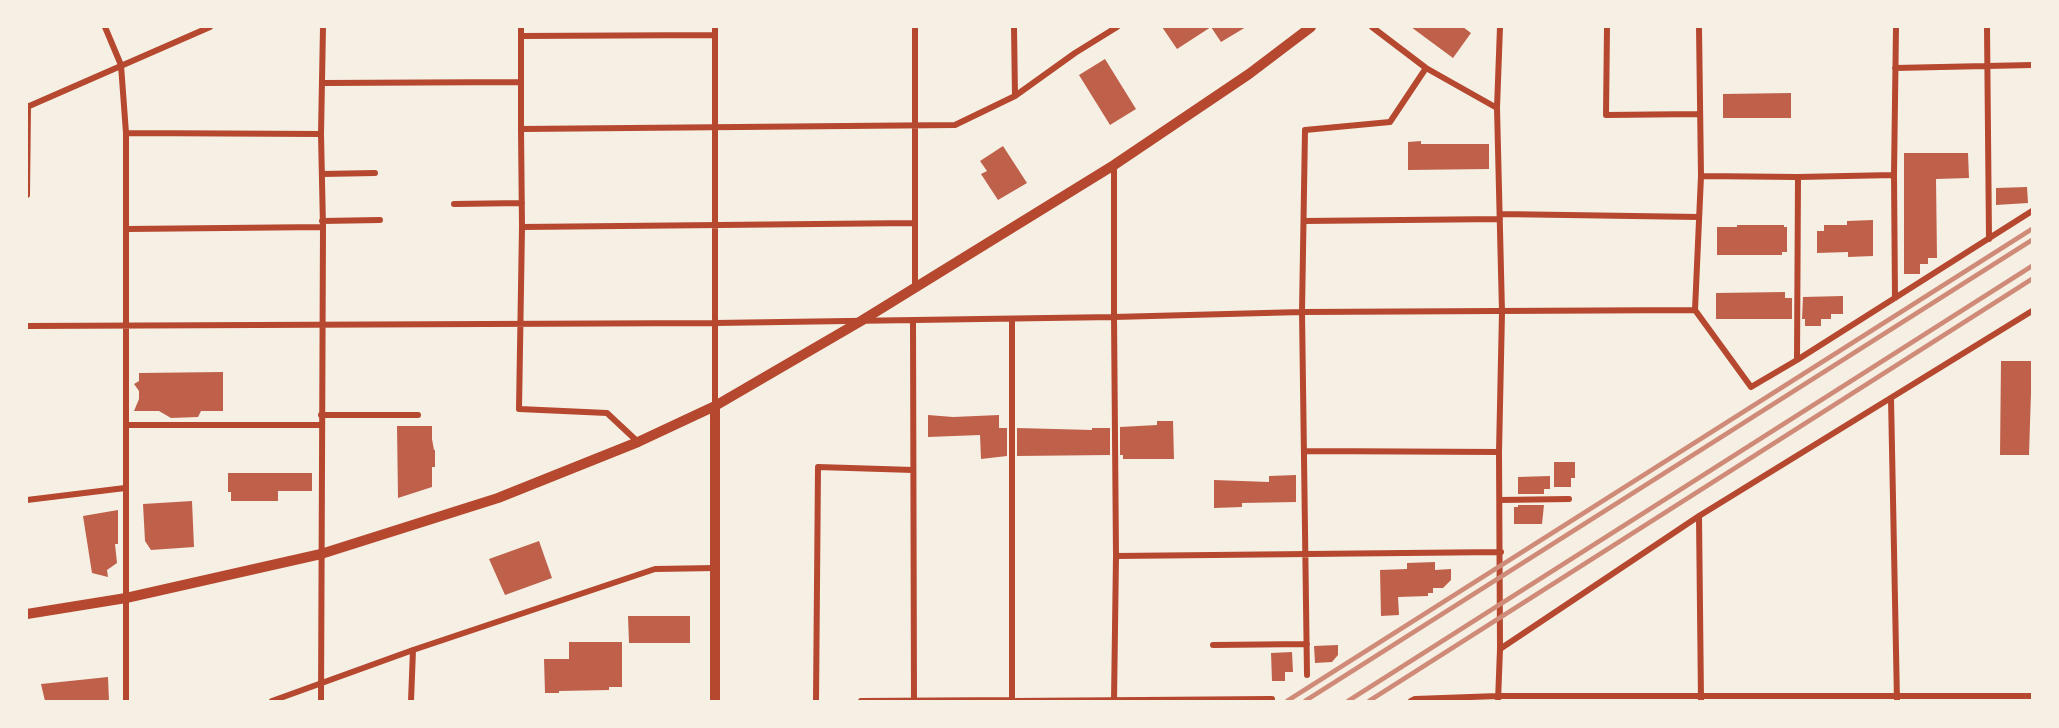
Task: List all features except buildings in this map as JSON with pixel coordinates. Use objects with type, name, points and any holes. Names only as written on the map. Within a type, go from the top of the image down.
[{"type":"street","points":[[105,27],[121,65],[126,133],[126,701]]},
{"type":"street","points":[[27,195],[28,107],[210,27]]},
{"type":"street","points":[[321,701],[323,27]]},
{"type":"street","points":[[521,27],[522,227],[519,409],[607,413],[639,442]]},
{"type":"street","points":[[715,27],[715,701]]},
{"type":"street","points":[[915,27],[915,287]]},
{"type":"street","points":[[1014,27],[1015,96]]},
{"type":"street","points":[[521,129],[955,125],[1015,96],[1075,53],[1117,27]]},
{"type":"street","points":[[27,614],[126,598],[321,554],[498,498],[639,442],[715,406],[861,321],[1114,165],[1249,74],[1311,27]]},
{"type":"street","points":[[1372,27],[1426,68],[1497,108]]},
{"type":"street","points":[[1498,699],[1502,312],[1497,108],[1500,27]]},
{"type":"street","points":[[1607,27],[1606,115],[1700,114]]},
{"type":"street","points":[[1699,27],[1701,176],[1695,310],[1751,387],[2032,211]]},
{"type":"street","points":[[1895,298],[1896,27]]},
{"type":"street","points":[[1987,27],[1989,238]]},
{"type":"street","points":[[521,36],[715,35]]},
{"type":"street","points":[[1895,68],[2032,64]]},
{"type":"street","points":[[1307,675],[1302,312],[1305,130],[1390,122],[1426,68]]},
{"type":"street","points":[[322,83],[521,82]]},
{"type":"street","points":[[126,133],[321,134]]},
{"type":"street","points":[[1114,165],[1116,556],[1114,700]]},
{"type":"street","points":[[322,174],[375,173]]},
{"type":"street","points":[[1701,176],[1894,175]]},
{"type":"street","points":[[1797,360],[1798,177]]},
{"type":"street","points":[[454,204],[522,203]]},
{"type":"street","points":[[1304,221],[1500,216],[1699,217]]},
{"type":"street","points":[[127,229],[322,224],[380,220]]},
{"type":"street","points":[[522,227],[915,223]]},
{"type":"street","points":[[27,326],[913,322],[1302,312],[1695,310]]},
{"type":"street","points":[[1500,649],[1699,516],[2032,310]]},
{"type":"street","points":[[1012,320],[1012,700]]},
{"type":"street","points":[[913,322],[914,700]]},
{"type":"street","points":[[1892,398],[1897,699]]},
{"type":"street","points":[[321,415],[418,415]]},
{"type":"street","points":[[127,425],[321,425]]},
{"type":"street","points":[[1304,451],[1499,452]]},
{"type":"street","points":[[816,701],[819,467],[913,470]]},
{"type":"street","points":[[27,500],[125,488]]},
{"type":"street","points":[[1500,500],[1569,499]]},
{"type":"street","points":[[1699,516],[1701,699]]},
{"type":"street","points":[[1116,556],[1500,552]]},
{"type":"street","points":[[272,701],[413,650],[655,569],[715,568]]},
{"type":"street","points":[[1212,645],[1306,644]]},
{"type":"street","points":[[411,701],[413,650]]},
{"type":"street","points":[[1411,701],[1415,699],[1998,699],[2032,696]]},
{"type":"street","points":[[861,701],[1272,699]]},
{"type":"railway","points":[[1287,701],[2032,229]]},
{"type":"railway","points":[[1305,701],[2032,240]]},
{"type":"railway","points":[[1348,701],[2032,266]]},
{"type":"railway","points":[[1369,701],[2032,279]]}]
